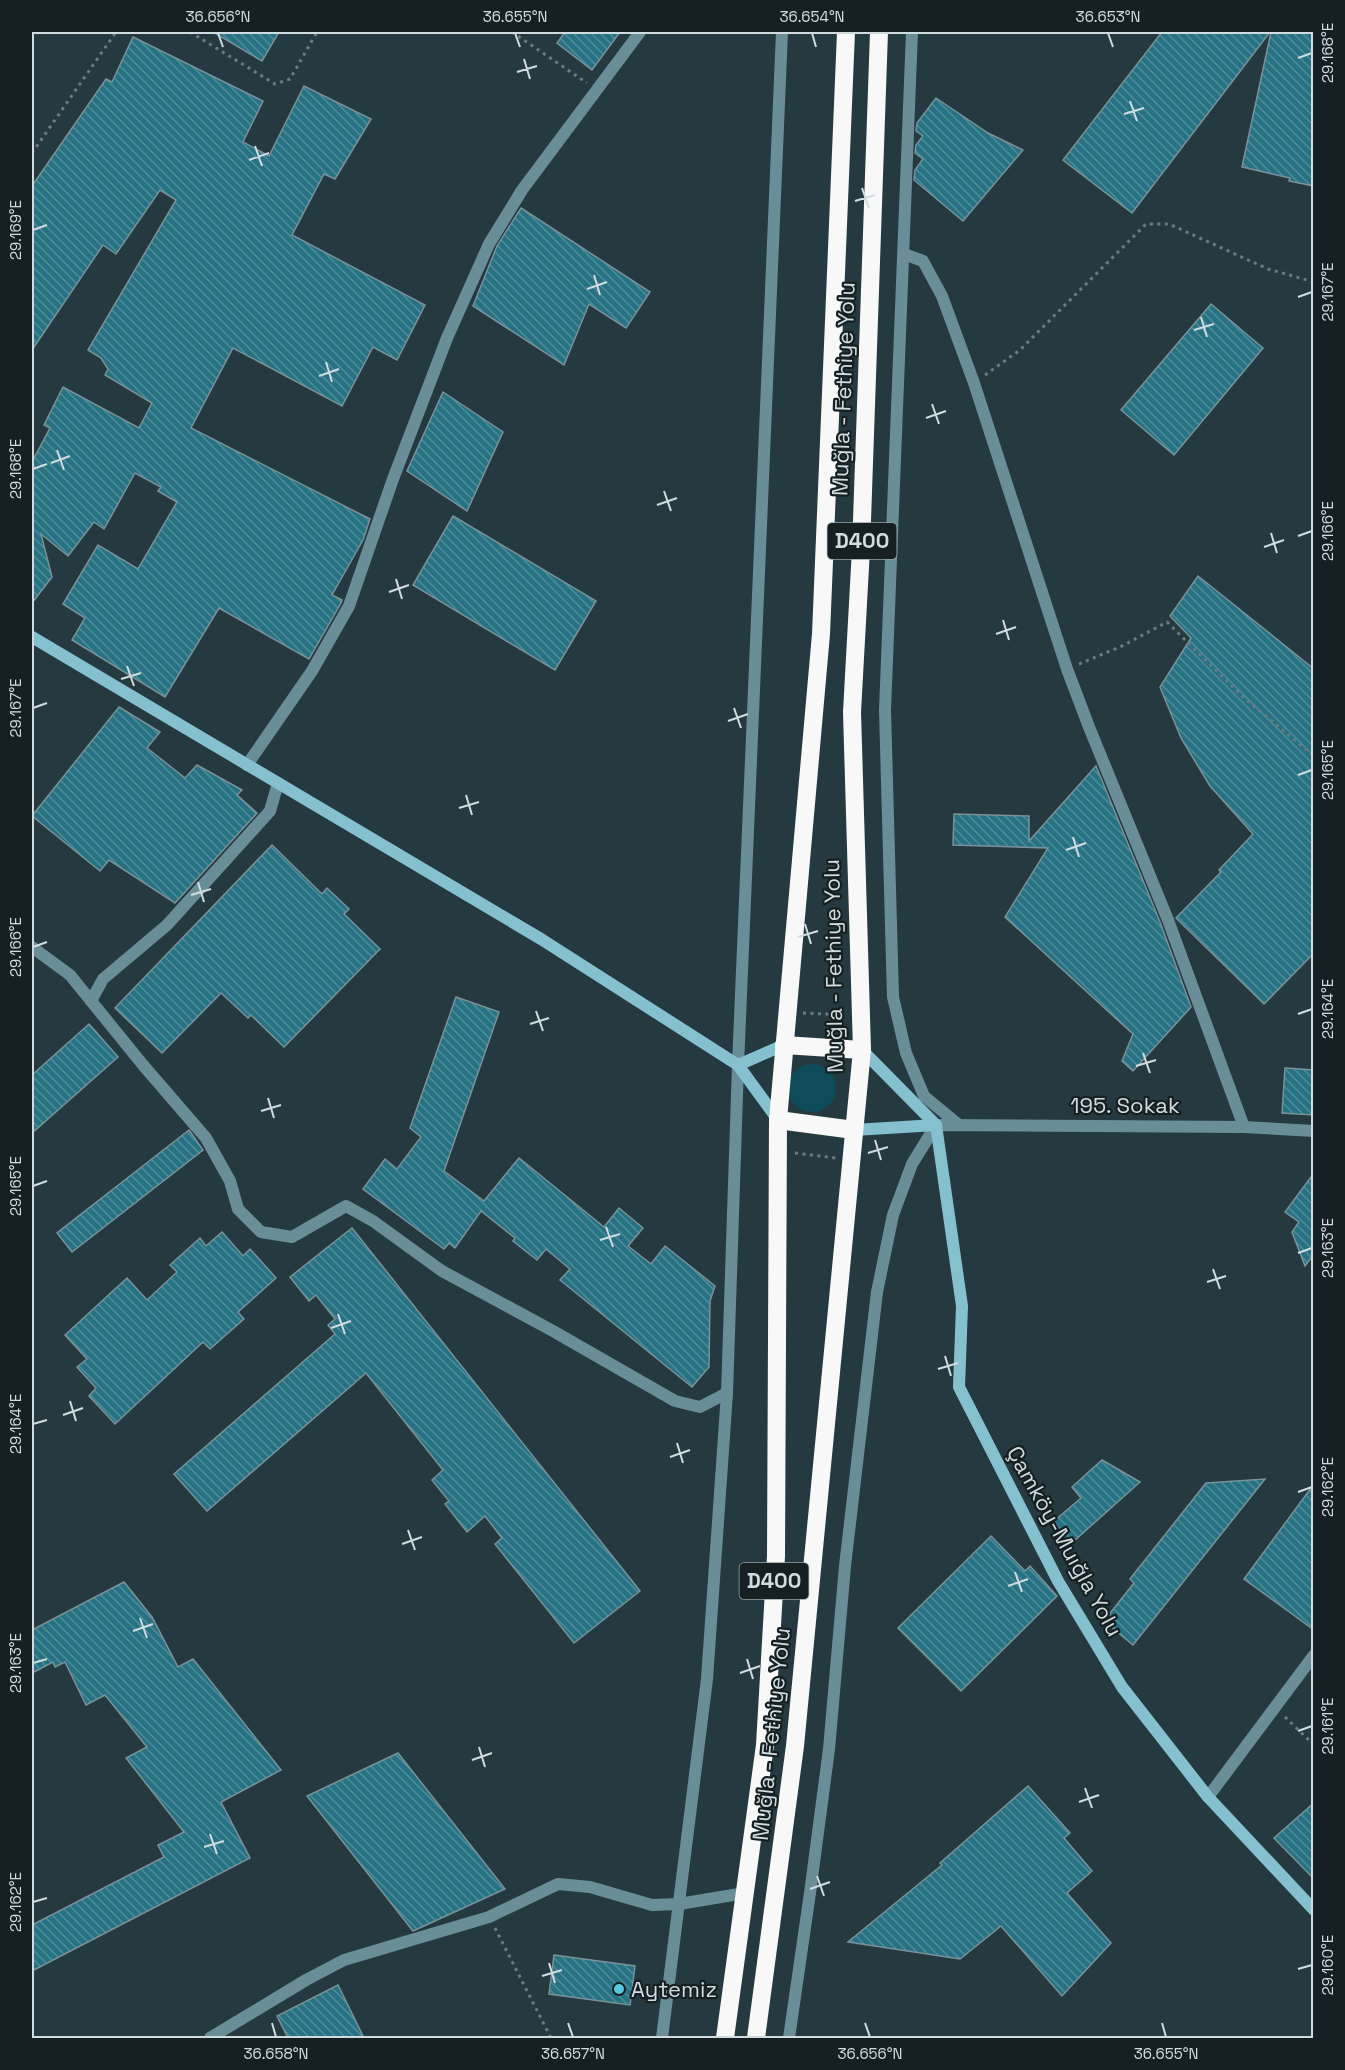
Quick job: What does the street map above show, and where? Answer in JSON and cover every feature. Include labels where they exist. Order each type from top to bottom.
[{"type":"highway","name":"Muğla - Fethiye Yolu","points":[[725,2038],[765,1744],[776,1556],[778,1120],[821,634],[846,32]]},
{"type":"highway","name":"Muğla - Fethiye Yolu","points":[[756,2038],[795,1746],[862,1050],[852,712],[861,549],[879,32]]},
{"type":"highway","points":[[784,1045],[862,1050]]},
{"type":"highway","points":[[778,1120],[855,1130]]},
{"type":"street","points":[[247,765],[312,671],[349,606],[393,479],[438,360],[489,244],[522,190],[640,32]]},
{"type":"street","points":[[662,2038],[707,1679],[727,1393],[738,1065],[782,32]]},
{"type":"street","points":[[912,32],[885,710],[893,997],[906,1053],[924,1096],[959,1125]]},
{"type":"street","points":[[904,254],[923,261],[942,296],[974,383],[1067,669],[1168,920],[1244,1127]]},
{"type":"street","points":[[32,637],[541,939],[738,1065],[778,1120]]},
{"type":"street","points":[[91,1001],[103,979],[167,925],[270,811],[278,783]]},
{"type":"street","points":[[32,947],[70,975],[206,1138],[230,1180],[238,1209],[261,1232],[292,1237],[346,1206],[373,1221],[442,1271],[675,1401],[700,1407],[727,1393]]},
{"type":"street","points":[[738,1065],[784,1045]]},
{"type":"street","points":[[862,1050],[936,1125]]},
{"type":"street","points":[[855,1130],[936,1125]]},
{"type":"street","points":[[789,2038],[829,1749],[847,1555],[877,1292],[893,1215],[912,1164],[936,1125]]},
{"type":"street","name":"195. Sokak","points":[[936,1125],[1244,1127],[1314,1131]]},
{"type":"street","name":"Çamköy-Muığla Yolu","points":[[936,1125],[962,1306],[959,1387],[1058,1581],[1122,1687],[1208,1797],[1314,1910]]},
{"type":"street","points":[[1208,1797],[1314,1655]]},
{"type":"street","points":[[210,2038],[306,1980],[344,1960],[489,1917],[558,1884],[590,1887],[652,1905],[679,1904],[745,1893]]},
{"type":"path","points":[[32,153],[116,32]]},
{"type":"path","points":[[190,32],[275,84],[290,79],[317,32]]},
{"type":"path","points":[[512,32],[596,89]]},
{"type":"path","points":[[974,383],[1020,350],[1146,224],[1169,224],[1268,269],[1314,282]]},
{"type":"path","points":[[1067,669],[1122,646],[1167,622],[1244,698],[1314,756]]},
{"type":"path","points":[[787,1012],[861,1016]]},
{"type":"path","points":[[778,1151],[852,1160]]},
{"type":"path","points":[[1275,1708],[1314,1745]]},
{"type":"path","points":[[489,1917],[551,2038]]},
{"type":"shaded area","points":[[812,1064],[829,1071],[836,1088],[829,1105],[812,1112],[795,1105],[788,1088],[795,1071]]},
{"type":"building","points":[[213,32],[279,32],[262,61]]},
{"type":"building","points":[[565,32],[620,32],[592,70],[557,43]]},
{"type":"building","points":[[1162,32],[1270,32],[1132,213],[1063,160]]},
{"type":"building","points":[[1271,32],[1314,32],[1314,186],[1242,167]]},
{"type":"building","points":[[133,37],[263,101],[243,142],[269,156],[304,86],[371,119],[335,179],[324,174],[292,235],[425,305],[397,360],[373,347],[342,406],[233,348],[191,428],[370,519],[363,540],[332,595],[342,600],[341,603],[309,659],[219,608],[165,697],[72,640],[85,618],[63,604],[98,545],[138,569],[177,502],[158,491],[161,487],[135,473],[104,529],[94,522],[68,556],[41,534],[52,577],[32,603],[32,462],[50,428],[44,425],[63,387],[139,428],[152,403],[105,375],[108,369],[101,358],[88,350],[176,200],[160,190],[116,254],[103,245],[32,350],[32,186],[106,79],[112,82]]},
{"type":"building","points":[[936,98],[988,133],[1023,150],[963,221],[914,180],[915,170],[923,159],[915,153],[916,145],[923,136],[916,131],[917,123]]},
{"type":"building","points":[[521,208],[650,292],[626,328],[589,304],[564,365],[473,306],[497,246]]},
{"type":"building","points":[[1211,304],[1263,348],[1174,455],[1121,410]]},
{"type":"building","points":[[443,392],[503,432],[467,511],[407,471]]},
{"type":"building","points":[[453,516],[596,601],[555,670],[413,585]]},
{"type":"building","points":[[1198,576],[1314,669],[1314,953],[1264,1004],[1176,918],[1221,872],[1219,870],[1253,834],[1210,786],[1181,738],[1160,687],[1191,638],[1170,616]]},
{"type":"building","points":[[119,707],[160,732],[147,748],[185,778],[197,765],[242,790],[237,795],[257,813],[175,903],[109,860],[100,871],[32,816]]},
{"type":"building","points":[[1096,766],[1160,922],[1191,1007],[1133,1071],[1122,1061],[1133,1034],[1005,917],[1048,848],[953,845],[954,814],[1029,816],[1029,841]]},
{"type":"building","points":[[272,845],[322,894],[327,888],[349,909],[344,914],[380,949],[284,1047],[251,1015],[248,1018],[221,993],[162,1053],[115,1008]]},
{"type":"building","points":[[456,997],[499,1012],[444,1171],[484,1201],[519,1158],[604,1227],[619,1208],[643,1228],[628,1246],[651,1264],[665,1246],[715,1286],[710,1301],[709,1367],[692,1387],[560,1280],[570,1269],[546,1249],[537,1260],[513,1241],[515,1238],[481,1211],[455,1248],[449,1243],[444,1249],[363,1189],[385,1159],[397,1169],[421,1137],[410,1128]]},
{"type":"building","points":[[89,1024],[118,1057],[32,1133],[32,1075]]},
{"type":"building","points":[[1285,1068],[1314,1070],[1314,1115],[1282,1113]]},
{"type":"building","points":[[189,1130],[203,1150],[72,1252],[57,1233]]},
{"type":"building","points":[[1314,1173],[1314,1254],[1305,1266],[1292,1232],[1299,1222],[1285,1212]]},
{"type":"building","points":[[352,1228],[640,1591],[574,1643],[495,1544],[502,1538],[485,1516],[467,1532],[445,1504],[449,1501],[432,1480],[443,1470],[366,1373],[207,1511],[174,1474],[335,1334],[328,1325],[335,1319],[316,1295],[309,1301],[290,1277]]},
{"type":"building","points":[[222,1232],[243,1256],[250,1249],[276,1278],[238,1312],[244,1319],[210,1349],[203,1342],[115,1424],[89,1396],[96,1388],[77,1367],[87,1359],[65,1335],[127,1278],[147,1300],[177,1272],[170,1265],[200,1238],[206,1246]]},
{"type":"building","points":[[1102,1460],[1140,1482],[1065,1549],[1053,1522],[1081,1498],[1072,1487]]},
{"type":"building","points":[[1265,1479],[1133,1645],[1104,1621],[1134,1583],[1130,1579],[1206,1483]]},
{"type":"building","points":[[1314,1484],[1314,1630],[1244,1579]]},
{"type":"building","points":[[991,1536],[1025,1571],[1030,1566],[1057,1596],[961,1691],[898,1628]]},
{"type":"building","points":[[124,1582],[152,1617],[178,1667],[193,1659],[281,1770],[221,1802],[250,1858],[32,1971],[32,1925],[164,1857],[158,1845],[184,1832],[126,1758],[147,1747],[105,1695],[86,1705],[65,1662],[55,1667],[53,1662],[32,1673],[32,1630]]},
{"type":"building","points":[[398,1753],[505,1889],[413,1931],[307,1796]]},
{"type":"building","points":[[1028,1786],[1070,1833],[1064,1838],[1092,1871],[1067,1893],[1111,1943],[1062,1996],[1001,1926],[960,1959],[848,1942],[942,1865],[940,1863]]},
{"type":"building","points":[[1314,1803],[1314,1879],[1274,1838]]},
{"type":"building","points":[[554,1955],[635,1966],[630,2005],[549,1994]]},
{"type":"building","points":[[338,1985],[364,2038],[288,2038],[277,2016]]},
{"type":"place","name":"Aytemiz","points":[[619,1989]]}]
